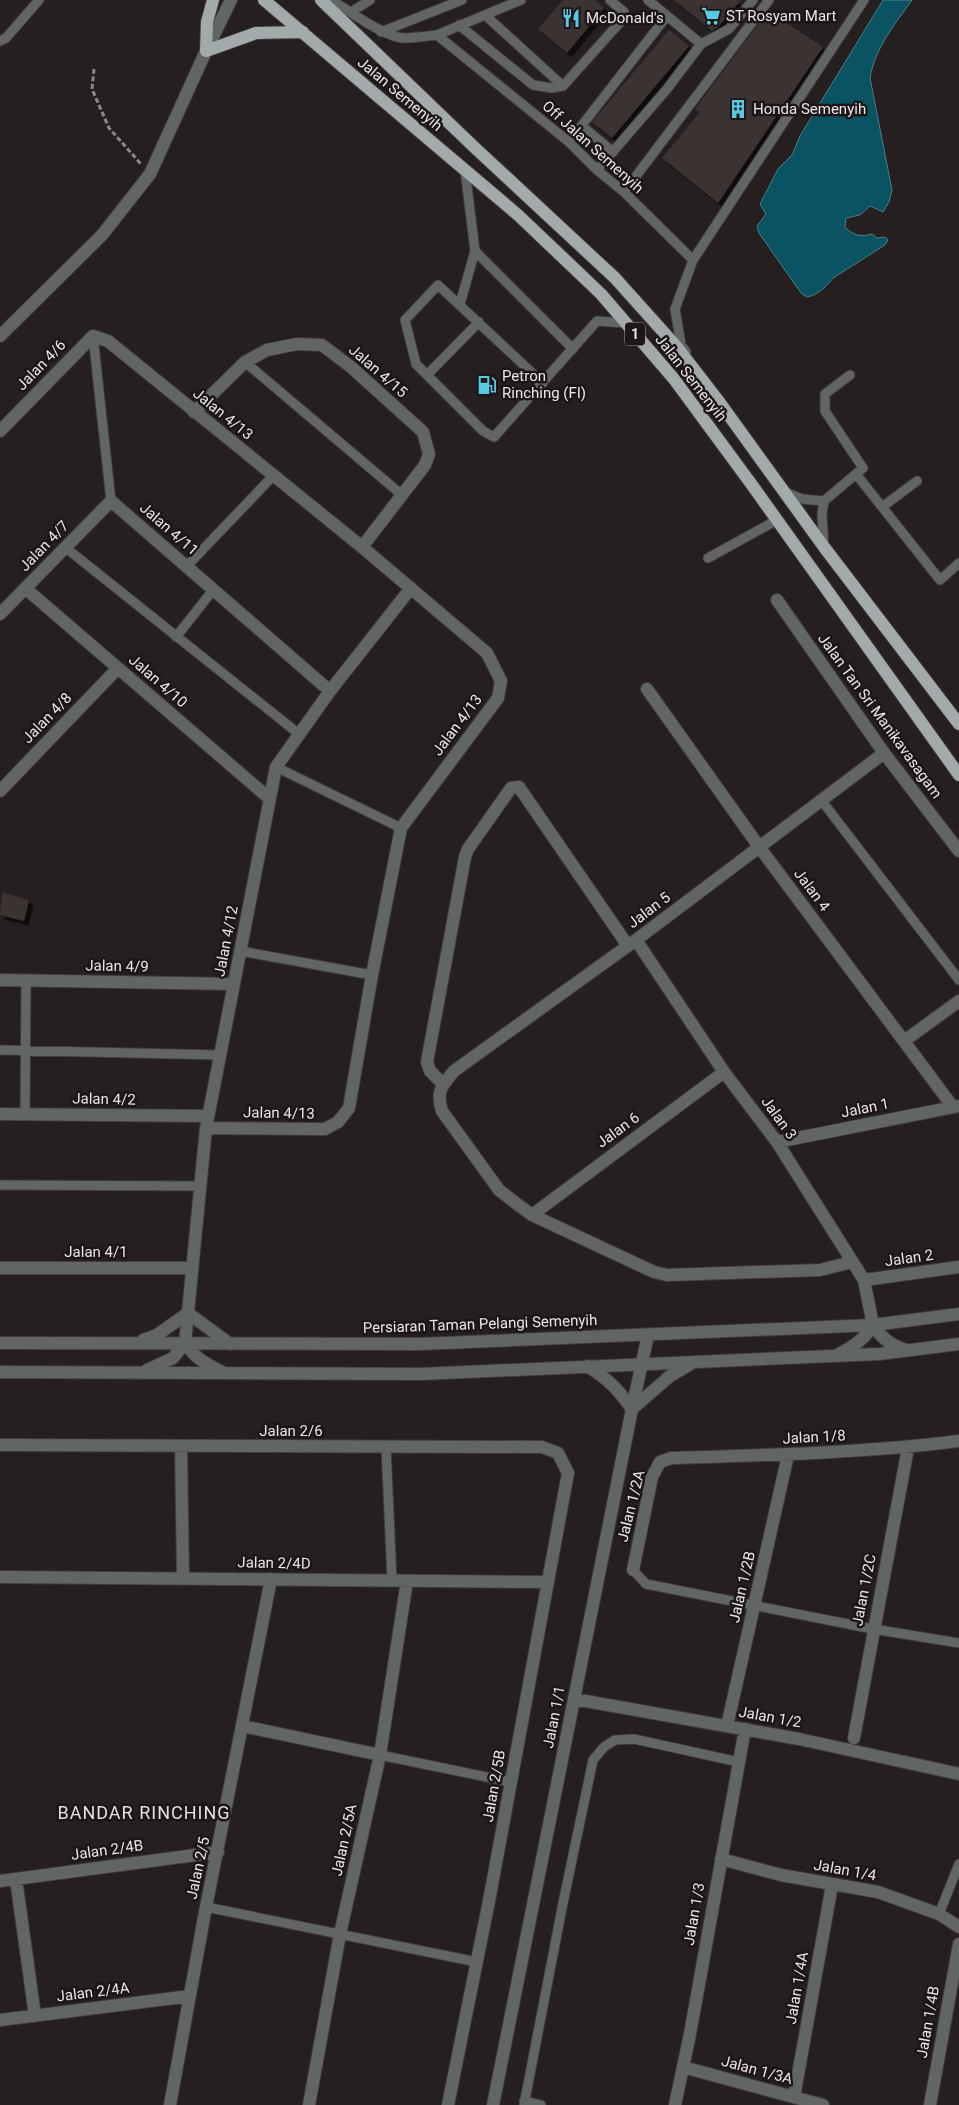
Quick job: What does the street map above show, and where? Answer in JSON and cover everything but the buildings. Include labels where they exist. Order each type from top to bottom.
[{"type":"main road","points":[[213,0],[207,22],[206,51],[256,33],[302,32]]},
{"type":"main road","name":"Jalan Semenyih","points":[[264,0],[518,215],[601,294],[674,379],[959,775]]},
{"type":"main road","name":"Jalan Semenyih","points":[[321,0],[487,160],[615,278],[676,346],[720,403],[731,421],[824,547],[959,724]]},
{"type":"street","points":[[0,336],[102,235],[150,174],[231,0]]},
{"type":"street","name":"Jalan 4/13","points":[[89,340],[108,341],[272,476],[362,547],[487,653],[501,681],[498,698],[400,828],[349,1108],[338,1122],[326,1130],[207,1122]]},
{"type":"street","name":"Jalan 4/6","points":[[0,431],[89,340]]},
{"type":"street","name":"Jalan 4/15","points":[[194,412],[245,362],[267,350],[297,344],[322,345],[351,367],[423,432],[430,454],[425,465],[362,547]]},
{"type":"street","name":"Jalan 4/7","points":[[0,613],[66,548],[111,500]]},
{"type":"street","name":"Jalan 4/11","points":[[111,500],[330,691]]},
{"type":"street","name":"Jalan 4/10","points":[[25,588],[270,799]]},
{"type":"street","name":"Jalan 4/12","points":[[185,1344],[207,1122],[276,767],[330,691],[411,588]]},
{"type":"street","name":"Jalan Tan Sri Manikavasagam","points":[[777,600],[884,753],[959,850]]},
{"type":"street","name":"Jalan 4/8","points":[[0,791],[118,668]]},
{"type":"street","name":"Jalan 4","points":[[647,689],[760,848],[904,1041],[956,1107]]},
{"type":"street","name":"Jalan 5","points":[[440,1090],[454,1071],[632,943],[884,753]]},
{"type":"street","name":"Jalan 3","points":[[440,1090],[427,1062],[465,857],[468,849],[506,794],[511,788],[519,787],[724,1072],[777,1142],[864,1280],[873,1326]]},
{"type":"street","name":"Jalan 4/9","points":[[0,980],[234,984]]},
{"type":"street","points":[[904,1041],[959,1001]]},
{"type":"street","name":"Jalan 6","points":[[532,1214],[724,1072]]},
{"type":"street","points":[[440,1090],[442,1111],[499,1190],[532,1214],[660,1274],[820,1270],[852,1262]]},
{"type":"street","name":"Jalan 1","points":[[777,1142],[956,1107]]},
{"type":"street","name":"Jalan 4/2","points":[[0,1114],[207,1122]]},
{"type":"street","name":"Jalan 2","points":[[864,1280],[959,1267]]},
{"type":"street","name":"Jalan 4/1","points":[[0,1268],[192,1268]]},
{"type":"street","points":[[134,1343],[157,1335],[188,1313],[230,1344]]},
{"type":"street","name":"Persiaran Taman Pelangi Semenyih","points":[[0,1343],[420,1344],[873,1326],[959,1314]]},
{"type":"street","points":[[835,1356],[853,1347],[868,1334],[873,1326],[879,1334],[896,1347],[909,1350]]},
{"type":"street","name":"Jalan 1/1","points":[[494,2105],[648,1336]]},
{"type":"street","points":[[140,1373],[173,1358],[185,1344],[190,1352],[202,1361],[224,1373]]},
{"type":"street","points":[[0,1372],[421,1374],[835,1356],[959,1344]]},
{"type":"street","points":[[587,1366],[605,1377],[621,1392],[632,1409],[670,1376],[694,1362]]},
{"type":"street","name":"Jalan 1/8","points":[[671,1458],[788,1455],[908,1448],[959,1441]]},
{"type":"street","name":"Jalan 2/6","points":[[0,1445],[542,1447],[558,1453],[568,1473]]},
{"type":"street","points":[[181,1446],[183,1578]]},
{"type":"street","name":"Jalan 1/2C","points":[[854,1738],[908,1448]]},
{"type":"street","name":"Jalan 1/2B","points":[[727,1726],[788,1455]]},
{"type":"street","name":"Jalan 1/2A","points":[[633,1570],[652,1477],[660,1462],[671,1458]]},
{"type":"street","name":"Jalan 2/5B","points":[[448,2105],[477,1962],[568,1473]]},
{"type":"street","name":"Jalan 2/4D","points":[[0,1577],[547,1582]]},
{"type":"street","name":"Jalan 2/5","points":[[170,2105],[206,1907],[272,1579]]},
{"type":"street","name":"Jalan 2/5A","points":[[309,2105],[340,1934],[380,1756],[407,1581]]},
{"type":"street","name":"Jalan 1/2","points":[[574,1699],[799,1739],[959,1774]]},
{"type":"street","points":[[243,1726],[380,1756]]},
{"type":"street","name":"Jalan 1/3","points":[[675,2105],[745,1729]]},
{"type":"street","name":"Jalan 2/4B","points":[[0,1881],[218,1852]]},
{"type":"street","name":"Jalan 1/4","points":[[721,1859],[781,1875],[878,1892],[939,1914],[959,1927]]},
{"type":"street","points":[[16,1879],[35,2016]]},
{"type":"street","name":"Jalan 1/4A","points":[[794,2097],[832,1885]]},
{"type":"street","name":"Jalan 1/4B","points":[[930,2105],[959,1944]]},
{"type":"street","name":"Jalan 2/4A","points":[[0,2020],[190,1996]]},
{"type":"street","name":"Jalan 1/3A","points":[[683,2067],[823,2105]]},
{"type":"lane","points":[[0,41],[6,38],[39,0]]},
{"type":"lane","points":[[332,0],[368,22],[380,32],[401,38],[438,34],[521,0]]},
{"type":"lane","points":[[351,12],[370,0]]},
{"type":"lane","points":[[380,32],[462,0]]},
{"type":"lane","points":[[459,25],[533,85],[552,88],[563,86],[622,20],[624,12],[610,0]]},
{"type":"lane","points":[[648,0],[701,44]]},
{"type":"lane","points":[[597,170],[667,89],[701,44],[729,29],[753,0]]},
{"type":"lane","points":[[624,192],[769,0]]},
{"type":"lane","points":[[720,403],[681,345],[674,309],[693,260],[864,0]]},
{"type":"lane","points":[[485,15],[563,86]]},
{"type":"lane","points":[[569,142],[666,16]]},
{"type":"lane","name":"Off Jalan Semenyih","points":[[438,34],[569,142],[597,170],[624,192],[693,260]]},
{"type":"lane","points":[[582,126],[613,152]]},
{"type":"lane","points":[[460,304],[476,252],[465,170]]},
{"type":"lane","points":[[476,252],[573,349]]},
{"type":"lane","points":[[543,383],[438,285],[405,320],[416,364],[483,431],[494,437],[543,383],[597,321],[626,323]]},
{"type":"lane","points":[[428,374],[479,322]]},
{"type":"lane","points":[[89,340],[111,500]]},
{"type":"lane","points":[[245,362],[402,495]]},
{"type":"lane","points":[[824,547],[822,514],[824,501],[863,468],[825,411],[825,394],[850,375]]},
{"type":"lane","points":[[856,474],[940,580],[959,563]]},
{"type":"lane","points":[[187,566],[272,476]]},
{"type":"lane","points":[[882,507],[917,481]]},
{"type":"lane","points":[[785,492],[802,499],[824,501]]},
{"type":"lane","points":[[708,558],[776,520]]},
{"type":"lane","points":[[66,548],[299,734]]},
{"type":"lane","points":[[176,637],[214,590]]},
{"type":"lane","points":[[276,767],[400,828]]},
{"type":"lane","points":[[822,801],[959,980]]},
{"type":"lane","points":[[240,951],[372,975]]},
{"type":"lane","points":[[25,1114],[26,980]]},
{"type":"lane","points":[[0,1050],[220,1055]]},
{"type":"lane","points":[[0,1185],[200,1186]]},
{"type":"lane","points":[[386,1447],[392,1580]]},
{"type":"lane","points":[[633,1570],[646,1584],[873,1629],[959,1643]]},
{"type":"lane","points":[[541,2105],[524,2103],[562,1903],[593,1760],[604,1747],[615,1740],[634,1739],[739,1762]]},
{"type":"lane","points":[[380,1756],[511,1782]]},
{"type":"lane","points":[[939,1914],[959,1864]]},
{"type":"lane","points":[[206,1907],[477,1962]]},
{"type":"path","points":[[94,68],[92,88],[109,128],[150,174]]},
{"type":"water","points":[[883,0],[912,0],[881,46],[870,78],[892,190],[889,202],[883,212],[870,206],[860,215],[846,218],[845,227],[858,235],[872,234],[877,238],[885,237],[888,240],[885,245],[833,278],[818,292],[807,297],[801,293],[759,233],[757,226],[766,214],[760,204],[778,169],[792,155],[800,136]]},
{"type":"place","name":"ST Rosyam Mart","points":[[711,16]]},
{"type":"place","name":"McDonald's","points":[[571,18]]},
{"type":"place","name":"Honda Semenyih","points":[[738,109]]},
{"type":"place","name":"Petron Rinching (FI)","points":[[487,385]]},
{"type":"district","name":"BANDAR RINCHING","points":[[144,1812]]}]
